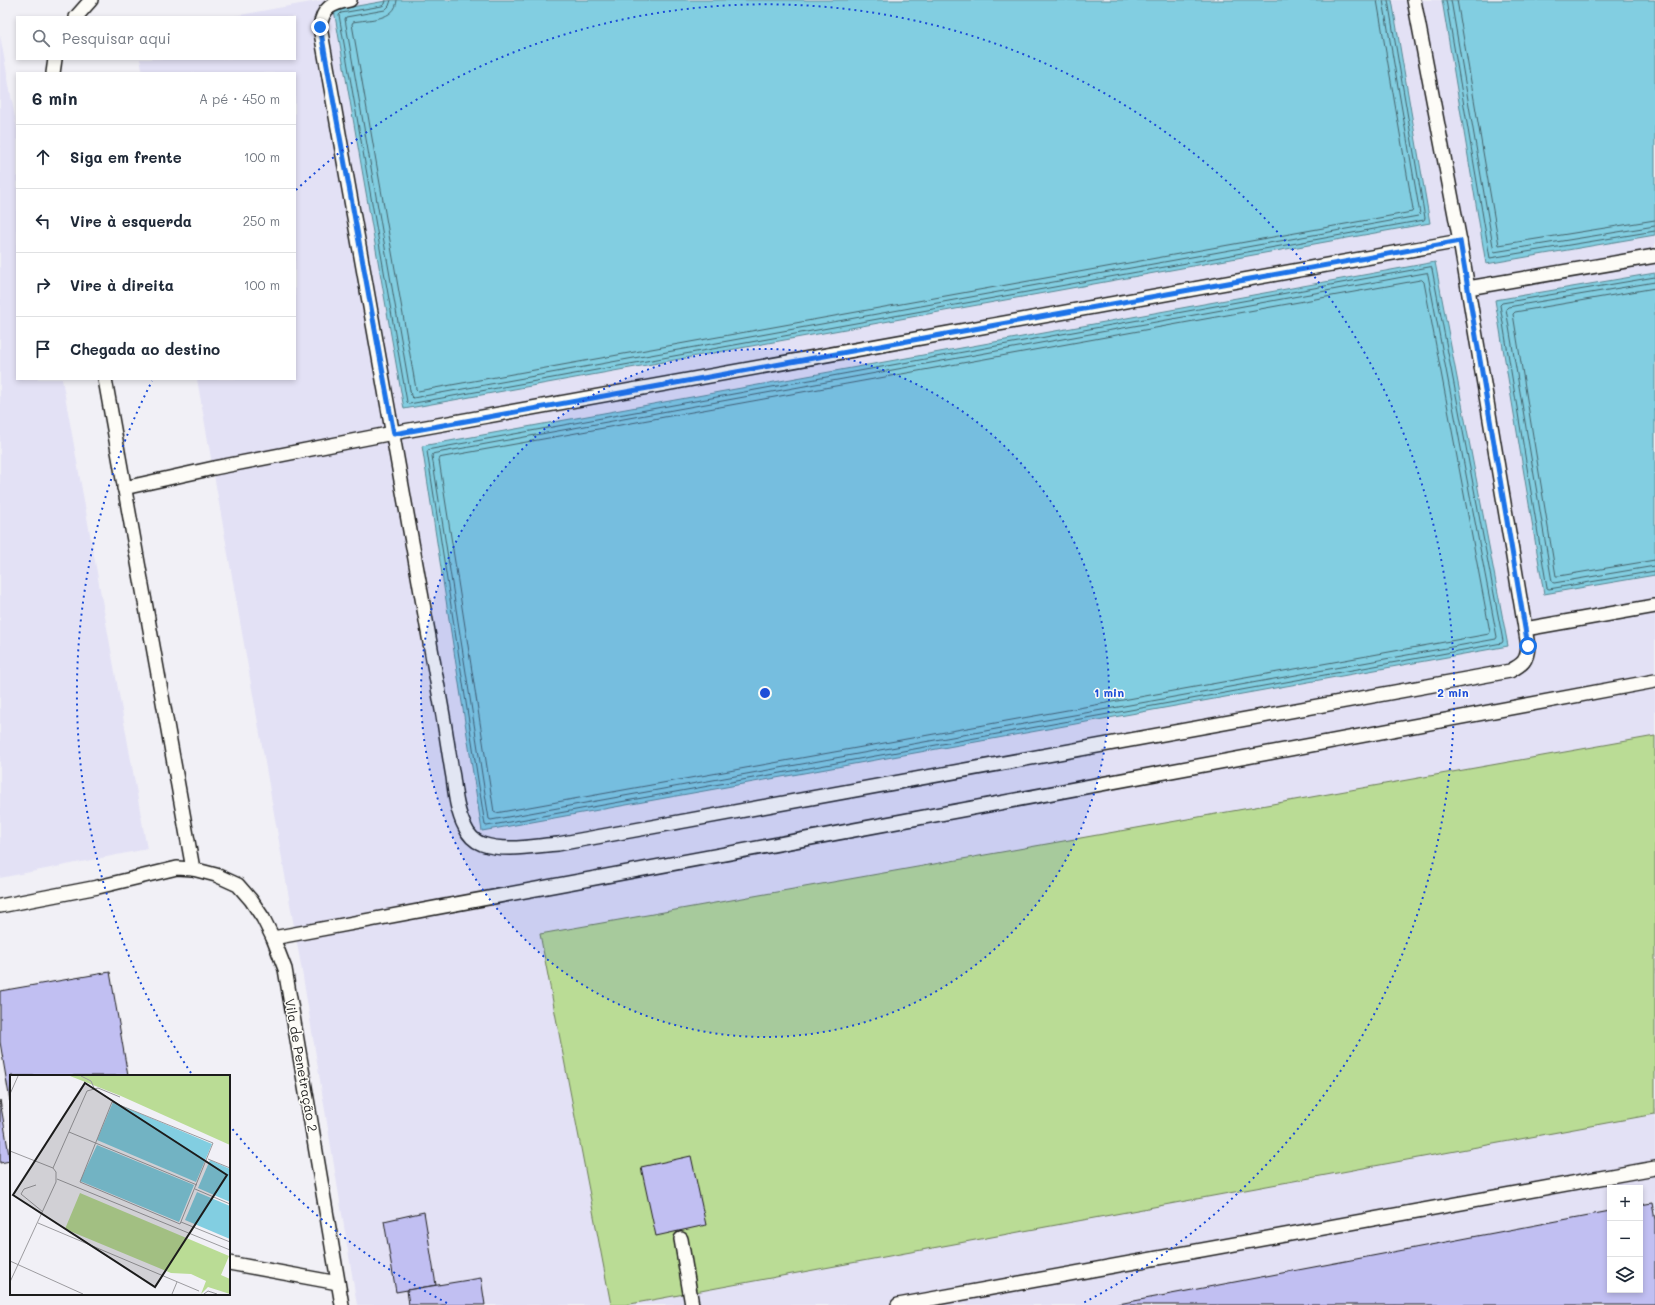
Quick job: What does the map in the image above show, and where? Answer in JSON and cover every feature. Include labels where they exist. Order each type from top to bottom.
[{"type":"lane","points":[[77,16],[92,0]]},
{"type":"lane","points":[[350,0],[338,2],[328,7],[322,16],[320,27],[394,434],[455,793],[461,817],[471,837],[481,844],[498,847],[558,844],[1510,671],[1520,666],[1527,657],[1528,646],[1460,241],[1414,0]]},
{"type":"lane","points":[[53,72],[55,60]]},
{"type":"lane","points":[[124,488],[214,468],[394,434],[1460,241]]},
{"type":"lane","points":[[1468,288],[1655,256]]},
{"type":"lane","points":[[105,380],[193,869]]},
{"type":"lane","points":[[1525,629],[1655,606]]},
{"type":"lane","points":[[273,938],[1655,681]]},
{"type":"lane","name":"Vila de Penetração 2","points":[[0,906],[98,887],[177,868],[193,869],[216,875],[238,885],[251,900],[273,938],[285,969],[342,1305]]},
{"type":"lane","points":[[898,1305],[1655,1168]]},
{"type":"lane","points":[[681,1239],[692,1305]]},
{"type":"lane","points":[[230,1263],[338,1283]]},
{"type":"shaded area","points":[[322,0],[1655,0],[1655,1305],[357,1305],[303,977],[197,380],[296,380],[296,72],[143,72],[140,60],[296,60],[296,16],[234,16]]},
{"type":"shaded area","points":[[0,35],[16,123],[16,380],[62,380],[147,849],[0,878]]},
{"type":"green space","points":[[1655,736],[1655,1114],[625,1305],[611,1305],[540,934]]},
{"type":"water","points":[[392,0],[1392,0],[1430,223],[404,409],[334,10]]},
{"type":"water","points":[[1442,0],[1655,0],[1655,235],[1486,264]]},
{"type":"water","points":[[1435,262],[1508,646],[482,831],[422,446]]},
{"type":"water","points":[[1655,273],[1655,575],[1544,594],[1495,300]]},
{"type":"building","points":[[110,972],[128,1075],[10,1075],[10,1101],[0,1042],[0,991]]},
{"type":"building","points":[[0,1100],[10,1161],[0,1163]]},
{"type":"building","points":[[691,1156],[706,1225],[656,1236],[641,1167]]},
{"type":"building","points":[[1652,1203],[1655,1220],[1655,1305],[1113,1305],[1607,1212],[1607,1293],[1643,1293],[1643,1204]]},
{"type":"building","points":[[424,1212],[436,1285],[396,1292],[384,1221]]},
{"type":"building","points":[[481,1278],[485,1305],[409,1305],[407,1290]]},
{"type":"route","points":[[320,27],[394,434],[1460,241],[1528,646]]}]
